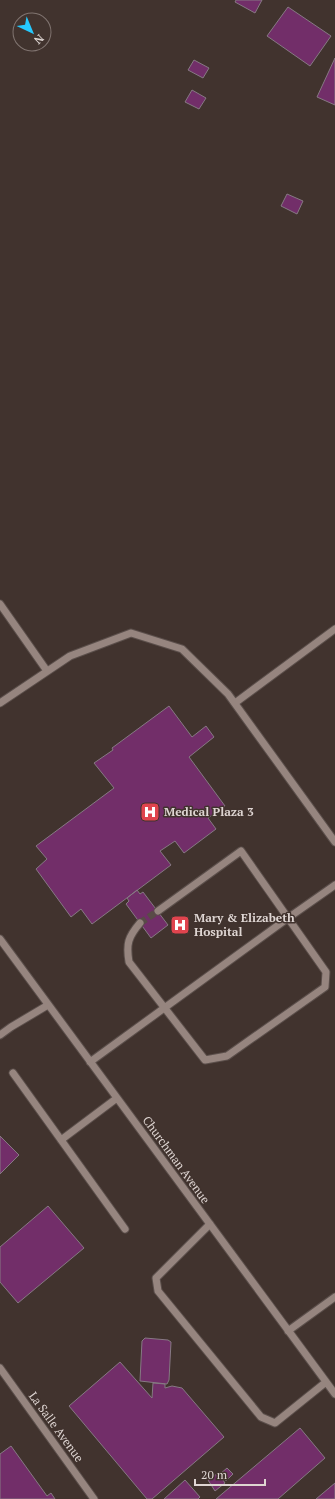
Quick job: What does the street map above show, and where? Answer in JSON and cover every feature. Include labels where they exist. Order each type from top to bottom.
[{"type":"street","points":[[0,604],[47,671]]},
{"type":"street","points":[[235,703],[335,629]]},
{"type":"street","points":[[0,703],[70,656],[131,633],[182,649],[228,694],[335,842]]},
{"type":"street","points":[[140,923],[130,934],[127,948],[129,962],[206,1060],[228,1056],[325,987],[326,972],[241,851],[158,911]]},
{"type":"street","points":[[90,1062],[335,884]]},
{"type":"street","name":"Churchman Avenue","points":[[0,939],[335,1394]]},
{"type":"street","points":[[0,1035],[48,1005]]},
{"type":"street","points":[[13,1073],[125,1229]]},
{"type":"street","points":[[61,1140],[117,1098]]},
{"type":"street","points":[[210,1224],[156,1278],[158,1291],[261,1417],[275,1423],[326,1382]]},
{"type":"street","points":[[288,1331],[335,1297]]},
{"type":"street","name":"La Salle Avenue","points":[[0,1368],[94,1499]]},
{"type":"building","points":[[236,0],[262,0],[255,13],[235,2]]},
{"type":"building","points":[[288,7],[331,36],[310,66],[267,36]]},
{"type":"building","points":[[335,58],[335,105],[317,97]]},
{"type":"building","points":[[194,60],[209,68],[203,78],[188,70]]},
{"type":"building","points":[[192,90],[206,98],[199,109],[185,102]]},
{"type":"building","points":[[287,194],[303,201],[297,214],[281,206]]},
{"type":"building","name":"Medical Plaza 3","points":[[169,706],[192,737],[206,726],[214,737],[189,757],[225,806],[208,818],[216,829],[184,853],[175,841],[160,851],[171,865],[92,924],[81,909],[71,917],[36,869],[47,859],[36,846],[114,788],[94,763]]},
{"type":"building","points":[[137,890],[140,894],[143,892],[168,925],[151,938],[126,904],[129,901],[127,898]]},
{"type":"building","points":[[0,1136],[19,1155],[0,1174]]},
{"type":"building","points":[[48,1206],[84,1248],[18,1303],[0,1282],[0,1247]]},
{"type":"building","points":[[145,1338],[168,1340],[171,1342],[169,1380],[167,1384],[140,1381],[142,1341]]},
{"type":"building","points":[[120,1362],[152,1398],[153,1383],[165,1384],[165,1388],[172,1386],[182,1388],[224,1437],[152,1499],[147,1499],[69,1406]]},
{"type":"building","points":[[300,1428],[325,1458],[278,1499],[216,1499]]},
{"type":"building","points":[[11,1446],[47,1496],[51,1493],[55,1499],[0,1499],[0,1454]]},
{"type":"building","points":[[227,1468],[233,1474],[226,1481],[220,1474]]},
{"type":"building","points":[[218,1473],[225,1483],[215,1491],[208,1480]]},
{"type":"building","points":[[185,1480],[200,1497],[198,1499],[164,1499]]},
{"type":"building","points":[[335,1483],[335,1499],[316,1499]]},
{"type":"tunnel","points":[[140,923],[158,911]]},
{"type":"place","name":"Medical Plaza 3","points":[[150,812]]},
{"type":"place","name":"Mary & Elizabeth Hospital","points":[[180,925]]}]
